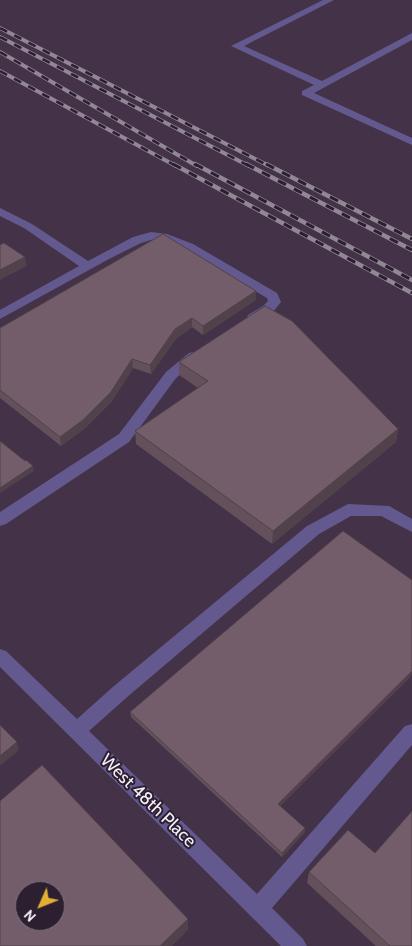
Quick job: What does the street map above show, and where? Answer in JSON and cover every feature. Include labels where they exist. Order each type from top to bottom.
[{"type":"street","points":[[322,84],[236,46],[330,0]]},
{"type":"street","points":[[412,36],[306,93],[412,142]]},
{"type":"street","points":[[0,211],[28,226],[88,266]]},
{"type":"street","points":[[0,315],[105,256],[137,240],[151,236],[177,241],[273,296],[275,302],[268,309],[243,324]]},
{"type":"street","points":[[0,520],[124,438],[171,375],[201,350]]},
{"type":"street","points":[[77,731],[120,692],[313,530],[348,510],[384,510],[412,526]]},
{"type":"street","name":"West 48th Place","points":[[0,656],[296,946]]},
{"type":"street","points":[[258,909],[412,732]]},
{"type":"shaded area","points":[[0,0],[412,0],[412,946],[0,946]]},
{"type":"building","points":[[163,234],[256,291],[203,326],[192,318],[175,329],[150,365],[132,359],[111,392],[83,420],[60,437],[0,390],[0,328]]},
{"type":"building","points":[[4,243],[25,257],[0,270],[0,245]]},
{"type":"building","points":[[265,306],[292,321],[398,429],[273,531],[135,431],[208,381],[179,362]]},
{"type":"building","points":[[0,441],[33,466],[0,488]]},
{"type":"building","points":[[343,531],[412,580],[412,671],[278,804],[305,828],[282,853],[130,712]]},
{"type":"building","points":[[0,725],[17,742],[0,756]]},
{"type":"building","points":[[42,765],[188,919],[160,946],[0,946],[0,801]]},
{"type":"building","points":[[412,811],[412,946],[390,946],[309,872],[348,830],[375,853]]},
{"type":"railway","points":[[0,28],[269,166]]},
{"type":"railway","points":[[0,37],[249,166]]},
{"type":"railway","points":[[0,52],[197,166]]},
{"type":"railway","points":[[0,71],[176,166]]},
{"type":"railway","points":[[173,164],[412,293]]},
{"type":"railway","points":[[195,164],[412,280]]},
{"type":"railway","points":[[246,164],[412,250]]},
{"type":"railway","points":[[266,164],[412,239]]}]
